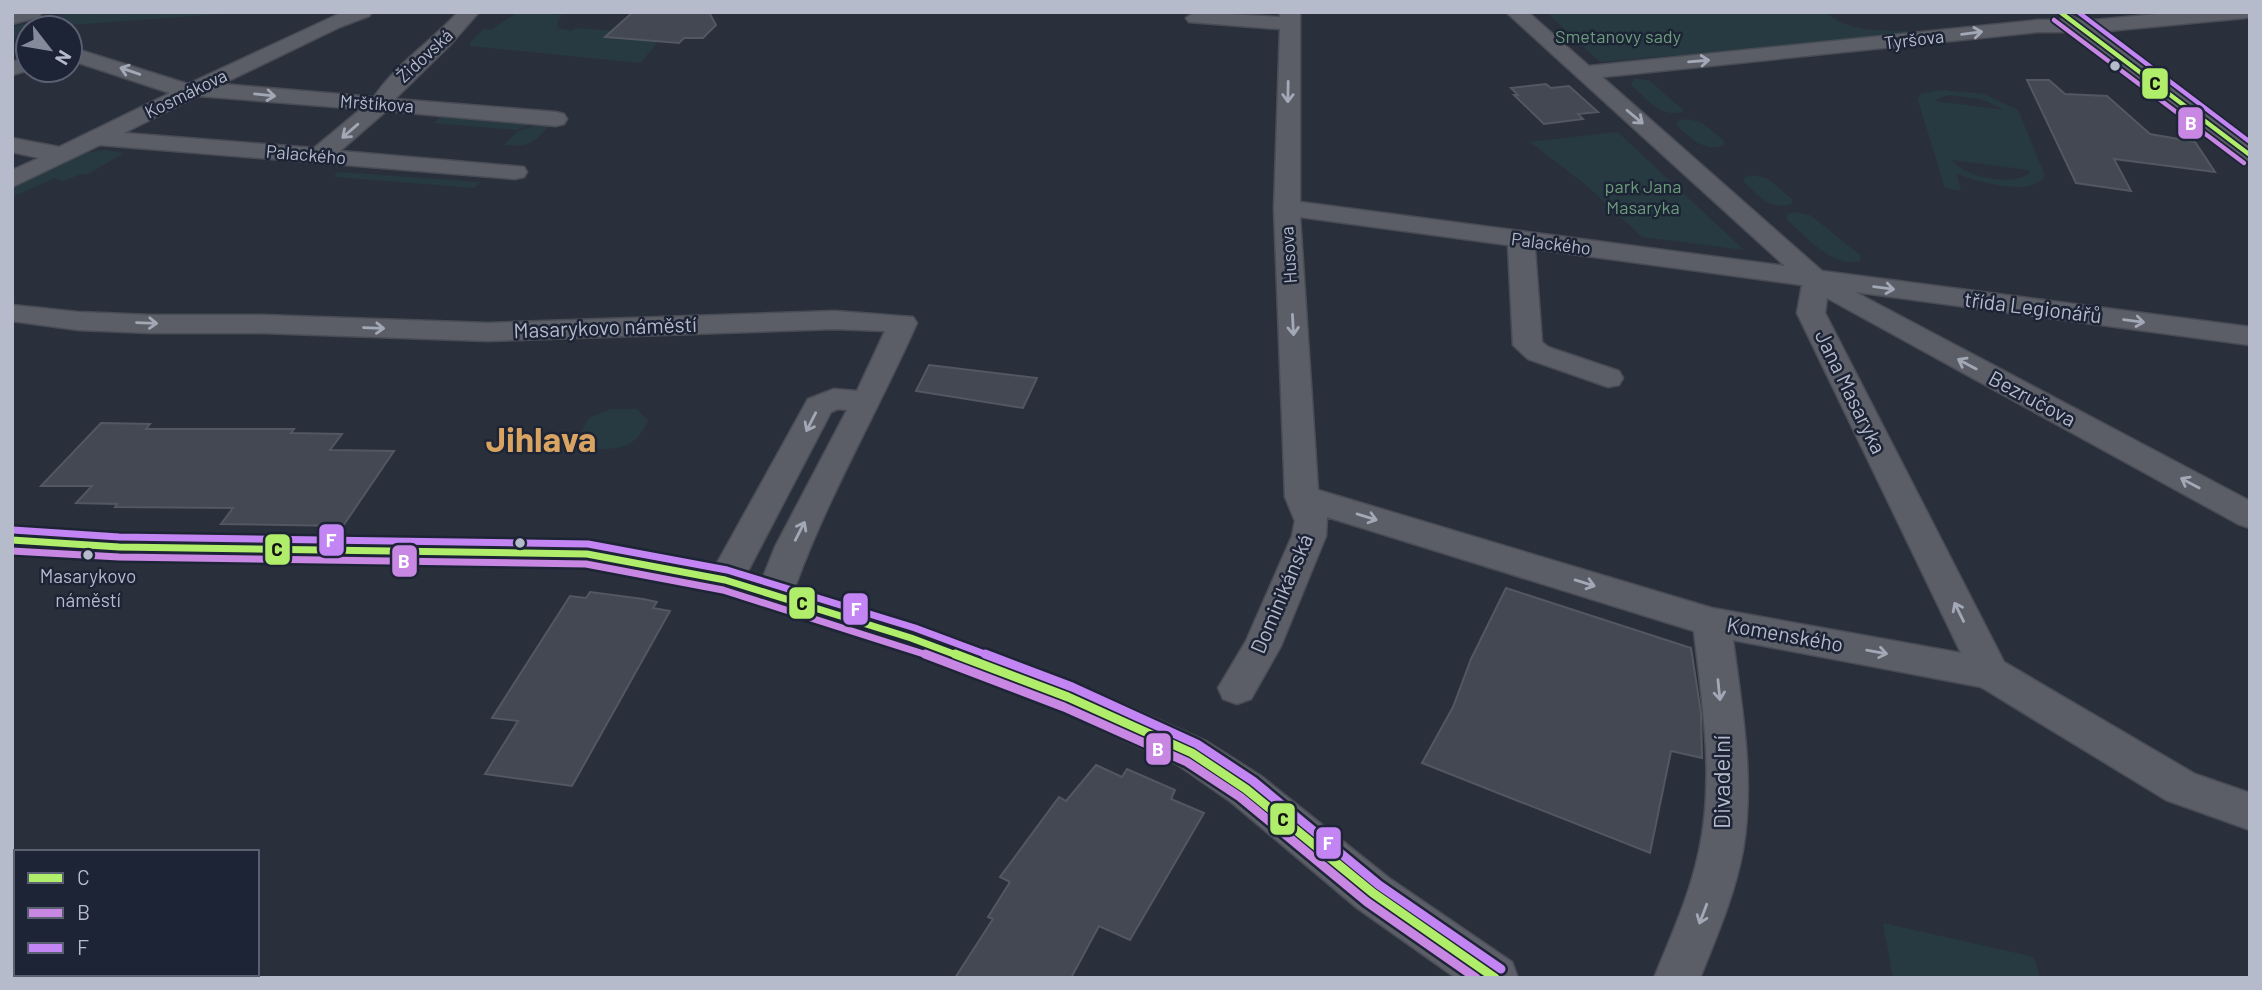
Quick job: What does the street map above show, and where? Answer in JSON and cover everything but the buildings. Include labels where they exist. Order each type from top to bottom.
[{"type":"main road","points":[[12,17],[30,12]]},
{"type":"street","name":"Kosmákova","points":[[12,180],[332,23],[362,12]]},
{"type":"street","name":"Židovská","points":[[319,156],[380,105],[391,88],[443,41],[469,12]]},
{"type":"street","points":[[1516,12],[1816,280]]},
{"type":"street","name":"Tyršova","points":[[1583,73],[2005,29],[2067,19],[2245,12]]},
{"type":"street","points":[[1196,18],[1290,17]]},
{"type":"street","name":"Husova","points":[[1290,17],[1287,208],[1301,497]]},
{"type":"street","points":[[2067,19],[2250,155]]},
{"type":"street","name":"Mrštíkova","points":[[84,57],[193,90],[556,119]]},
{"type":"street","name":"Palackého","points":[[97,138],[515,172]]},
{"type":"street","points":[[12,145],[61,155]]},
{"type":"street","name":"Palackého","points":[[1287,208],[1764,270],[1816,280]]},
{"type":"street","points":[[1521,240],[1528,345],[1538,353],[1608,378]]},
{"type":"street","name":"třída Legionářů","points":[[1816,280],[2250,335]]},
{"type":"street","name":"Bezručova","points":[[1816,280],[1888,322],[2250,516]]},
{"type":"street","name":"Jana Masaryka","points":[[1816,280],[1811,313],[1990,673]]},
{"type":"street","name":"Masarykovo náměstí","points":[[12,313],[78,321],[488,332],[835,320],[903,323],[867,401],[792,547],[774,594]]},
{"type":"street","points":[[725,580],[819,406],[834,399],[867,401]]},
{"type":"street","name":"Komenského","points":[[1301,497],[1712,622],[1990,673],[2182,788],[2250,812]]},
{"type":"street","name":"Dominikánská","points":[[1237,688],[1262,646],[1309,536],[1312,521],[1301,497]]},
{"type":"street","points":[[12,540],[119,547],[401,549],[587,554],[725,580],[774,594],[911,638],[1055,692],[1192,753],[1246,789],[1373,893],[1495,978]]},
{"type":"street","name":"Divadelní","points":[[1677,978],[1706,908],[1724,830],[1726,755],[1712,622]]},
{"type":"green space","points":[[250,12],[84,24],[84,14],[65,14]]},
{"type":"green space","points":[[518,12],[562,15],[557,22],[557,28],[572,31],[576,28],[616,31],[608,37],[659,41],[640,63],[470,46],[470,42],[484,29],[491,30]]},
{"type":"green space","name":"Smetanovy sady","points":[[1546,12],[1825,12],[1844,24],[1855,27],[1910,31],[1915,34],[1600,62]]},
{"type":"green space","points":[[1635,78],[1650,81],[1684,111],[1669,113],[1655,106],[1631,85]]},
{"type":"green space","points":[[1942,90],[1984,94],[2018,110],[2045,176],[2038,183],[2016,187],[1990,184],[1957,174],[1961,191],[1945,188],[1918,100],[1920,94]],"holes":[[[1948,95],[1981,99],[2005,110],[1934,101]],[[1952,160],[2029,170],[2030,174],[2022,178],[2000,180],[1977,176]]]},
{"type":"green space","points":[[440,117],[529,125],[517,130],[434,123]]},
{"type":"green space","points":[[1686,119],[1701,122],[1724,141],[1723,145],[1710,147],[1693,139],[1677,126],[1677,121]]},
{"type":"green space","points":[[534,126],[549,126],[530,143],[504,145],[518,131]]},
{"type":"green space","name":"park Jana Masaryka","points":[[1617,132],[1744,250],[1642,237],[1586,185],[1530,142]]},
{"type":"green space","points":[[104,150],[124,153],[86,175],[81,174],[64,181],[55,178],[12,197],[12,187],[81,154]]},
{"type":"green space","points":[[338,172],[480,182],[475,188],[334,176]]},
{"type":"green space","points":[[1752,175],[1768,179],[1792,199],[1792,204],[1771,204],[1760,197],[1744,182],[1744,178]]},
{"type":"green space","points":[[1794,212],[1810,215],[1860,255],[1860,261],[1850,262],[1830,256],[1787,220],[1787,214]]},
{"type":"green space","points":[[611,409],[637,409],[648,421],[643,431],[631,443],[617,448],[589,449],[578,437],[589,418]]},
{"type":"green space","points":[[1883,923],[2034,957],[2040,978],[1893,978]]},
{"type":"transit line","name":"C","points":[[2060,12],[2250,155]]},
{"type":"transit line","name":"F","points":[[2078,12],[2250,142]]},
{"type":"transit line","name":"B","points":[[2054,20],[2244,163]]},
{"type":"transit line","name":"F","points":[[13,530],[119,537],[588,544],[727,570],[777,584],[915,628],[1072,687],[1197,744],[1253,781],[1379,885],[1501,969]]},
{"type":"transit line","name":"C","points":[[12,540],[119,547],[587,554],[725,580],[774,594],[911,638],[1068,697],[1192,753],[1246,789],[1373,893],[1495,978]]},
{"type":"transit line","name":"B","points":[[12,551],[119,557],[586,564],[723,590],[908,648],[1064,707],[1187,762],[1240,797],[1367,902],[1476,978]]},
{"type":"place","name":"Masarykovo náměstí","points":[[88,555]]},
{"type":"district","name":"Jihlava","points":[[541,440]]}]
